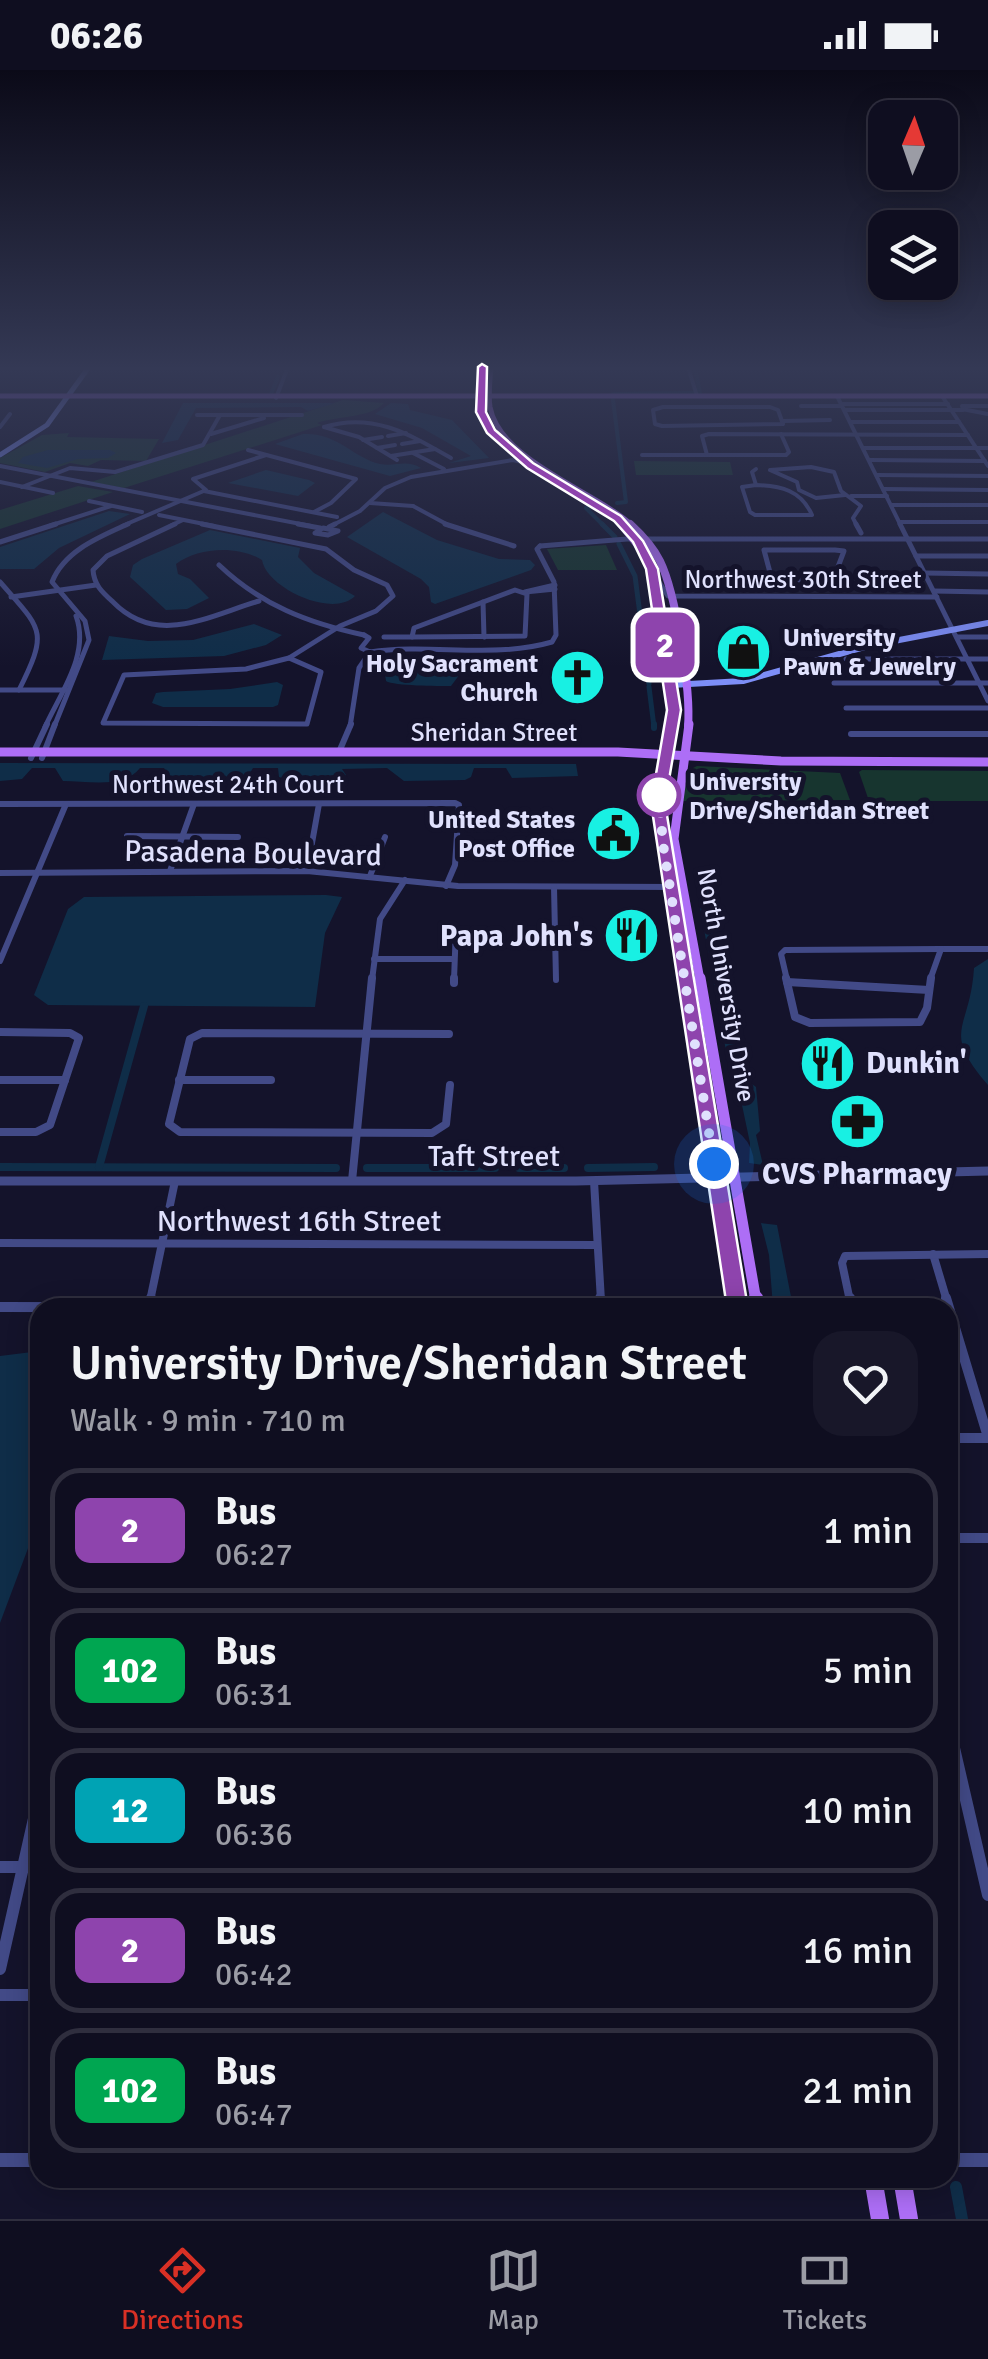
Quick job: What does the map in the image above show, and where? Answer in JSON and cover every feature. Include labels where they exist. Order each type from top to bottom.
[{"type":"main road","name":"North University Drive","points":[[539,467],[600,505],[637,540],[652,571],[674,720],[658,803],[736,1298]]},
{"type":"main road","name":"North University Drive","points":[[542,467],[616,508],[647,539],[663,568],[689,715],[674,821],[755,1298]]},
{"type":"main road","points":[[657,598],[664,602],[674,627]]},
{"type":"main road","points":[[671,685],[769,678],[855,648],[955,633],[988,623]]},
{"type":"main road","name":"Sheridan Street","points":[[38,755],[339,752],[665,758],[763,767],[988,765]]},
{"type":"main road","name":"Sheridan Street","points":[[0,755],[665,758]]},
{"type":"main road","points":[[875,2188],[880,2219]]},
{"type":"main road","points":[[903,2188],[908,2219]]},
{"type":"street","points":[[24,487],[85,468],[111,473],[130,467]]},
{"type":"street","points":[[232,467],[191,482],[200,488],[338,516]]},
{"type":"street","points":[[312,467],[356,479],[314,512]]},
{"type":"street","points":[[0,468],[328,535],[337,532],[388,488],[446,467]]},
{"type":"street","points":[[846,708],[988,704],[873,467]]},
{"type":"street","points":[[0,468],[49,477]]},
{"type":"street","points":[[756,469],[752,472],[756,485]]},
{"type":"street","points":[[861,533],[852,518],[861,506],[847,496],[836,474],[829,470],[770,470],[797,482],[809,497],[847,496],[886,496]]},
{"type":"street","points":[[877,475],[988,476]]},
{"type":"street","points":[[0,482],[53,493]]},
{"type":"street","points":[[756,485],[784,487],[807,501],[810,516],[755,516],[742,487],[756,485]]},
{"type":"street","points":[[38,755],[82,649],[82,632],[74,614],[46,573],[60,557],[200,488]]},
{"type":"street","points":[[883,489],[988,490]]},
{"type":"street","points":[[89,501],[142,512]]},
{"type":"street","points":[[318,530],[373,503],[415,503],[455,529],[514,546]]},
{"type":"street","points":[[891,505],[988,506]]},
{"type":"street","points":[[0,542],[111,506]]},
{"type":"street","points":[[158,515],[323,548],[354,570],[387,585],[393,596],[384,608],[336,628],[288,658],[220,673],[124,675],[102,722],[307,724],[312,720],[320,672],[288,658]]},
{"type":"street","points":[[766,517],[776,539]]},
{"type":"street","points":[[183,520],[107,556],[94,570],[95,584],[128,616],[144,622],[201,622],[259,600]]},
{"type":"street","points":[[900,522],[988,522]]},
{"type":"street","points":[[329,527],[336,529]]},
{"type":"street","points":[[218,565],[259,600],[364,635],[368,639],[362,648],[370,652],[546,645],[556,638],[555,587],[537,550],[540,546],[647,539],[988,539]]},
{"type":"street","points":[[806,539],[810,550]]},
{"type":"street","points":[[764,550],[810,550],[844,551],[833,580],[772,580],[764,550]]},
{"type":"street","points":[[916,556],[988,556]]},
{"type":"street","points":[[652,571],[668,596]]},
{"type":"street","points":[[925,573],[988,574]]},
{"type":"street","points":[[2,582],[40,634],[36,656],[19,690]]},
{"type":"street","points":[[10,596],[95,584]]},
{"type":"street","points":[[876,586],[881,596]]},
{"type":"street","points":[[412,637],[413,628],[515,590],[555,587]]},
{"type":"street","points":[[384,637],[526,635],[525,592]]},
{"type":"street","name":"Northwest 30th Street","points":[[668,596],[988,592]]},
{"type":"street","points":[[482,602],[484,636]]},
{"type":"street","points":[[441,618],[442,637]]},
{"type":"street","points":[[955,633],[988,636]]},
{"type":"street","points":[[339,752],[340,740],[349,730],[362,658],[370,652]]},
{"type":"street","points":[[846,659],[988,660]]},
{"type":"street","points":[[834,683],[988,683]]},
{"type":"street","points":[[0,690],[66,690]]},
{"type":"street","points":[[38,755],[60,712],[66,690]]},
{"type":"street","points":[[851,734],[988,734]]},
{"type":"street","name":"Northwest 24th Court","points":[[0,804],[455,803],[459,805],[457,853],[446,886]]},
{"type":"street","points":[[1,956],[66,804]]},
{"type":"street","points":[[170,872],[194,804]]},
{"type":"street","points":[[307,871],[319,804]]},
{"type":"street","points":[[127,836],[238,836]]},
{"type":"street","points":[[370,876],[385,837]]},
{"type":"street","name":"Pasadena Boulevard","points":[[0,873],[307,871],[446,886],[684,886]]},
{"type":"street","points":[[352,1181],[380,919],[404,880]]},
{"type":"street","points":[[554,888],[556,981]]},
{"type":"street","points":[[454,983],[456,927]]},
{"type":"street","points":[[941,949],[928,1008],[916,1023],[800,1021],[795,1016],[782,952],[988,948]]},
{"type":"street","points":[[374,958],[454,959]]},
{"type":"street","points":[[787,982],[929,990]]},
{"type":"street","points":[[0,1032],[76,1034],[78,1038],[45,1129],[0,1132]]},
{"type":"street","points":[[448,1034],[194,1035],[169,1124],[173,1130],[442,1130],[450,1086]]},
{"type":"street","points":[[0,1080],[65,1080]]},
{"type":"street","points":[[179,1080],[271,1080]]},
{"type":"street","name":"Taft Street","points":[[0,1181],[594,1181],[988,1172]]},
{"type":"street","points":[[151,1298],[176,1181]]},
{"type":"street","points":[[594,1181],[601,1298]]},
{"type":"street","name":"Northwest 16th Street","points":[[0,1243],[597,1245]]},
{"type":"street","points":[[933,1254],[946,1298]]},
{"type":"street","points":[[850,1298],[844,1256],[988,1254]]},
{"type":"street","points":[[0,1307],[30,1307]]},
{"type":"street","points":[[958,1338],[988,1438],[958,1438]]},
{"type":"street","points":[[958,1538],[988,1538]]},
{"type":"street","points":[[958,1758],[982,1845],[988,1895]]},
{"type":"street","points":[[0,1969],[30,1834]]},
{"type":"street","points":[[0,1867],[30,1867]]},
{"type":"street","points":[[0,1995],[30,1996]]},
{"type":"street","points":[[0,2160],[30,2160]]},
{"type":"street","points":[[958,2160],[988,2160]]},
{"type":"green space","points":[[21,467],[58,467],[45,472]]},
{"type":"green space","points":[[136,467],[189,467],[124,488],[91,482]]},
{"type":"green space","points":[[635,467],[731,467],[733,475],[636,475]]},
{"type":"green space","points":[[78,486],[113,492],[0,529],[0,510]]},
{"type":"green space","points":[[606,545],[617,570],[558,570],[547,549]]},
{"type":"green space","points":[[697,766],[840,773],[850,800],[682,801],[689,770]]},
{"type":"green space","points":[[988,771],[988,801],[869,801],[859,772]]},
{"type":"water","points":[[359,467],[421,468],[390,476]]},
{"type":"water","points":[[266,470],[315,483],[298,496],[228,483]]},
{"type":"water","points":[[109,511],[130,514],[59,548],[34,569],[0,569],[0,547]]},
{"type":"water","points":[[383,512],[437,540],[499,559],[530,560],[535,565],[531,570],[435,604],[431,602],[429,587],[421,579],[347,537]]},
{"type":"water","points":[[210,530],[300,548],[298,557],[314,573],[355,596],[331,604],[301,597],[275,580],[262,560],[230,550],[195,554],[176,564],[178,574],[190,579],[209,598],[187,609],[166,610],[130,577],[133,565],[142,559]]},
{"type":"water","points":[[254,624],[282,635],[266,645],[224,656],[102,660],[109,636],[148,641],[193,640]]},
{"type":"water","points":[[396,668],[463,670],[451,686],[427,686],[386,681],[385,674]]},
{"type":"water","points":[[277,682],[283,685],[278,705],[273,707],[163,707],[152,703],[156,693]]},
{"type":"water","points":[[0,763],[576,764],[578,776],[512,778],[506,768],[474,768],[465,780],[404,781],[387,768],[342,769],[346,775],[341,778],[293,781],[279,777],[278,768],[253,768],[247,778],[209,782],[170,778],[164,768],[140,768],[125,779],[94,782],[63,781],[55,768],[32,768],[22,779],[0,781]]},
{"type":"water","points":[[700,888],[714,889],[721,950],[728,967],[746,1062],[741,1067],[728,1062],[700,907]]},
{"type":"water","points":[[84,897],[342,897],[325,933],[315,1007],[48,1005],[34,995],[68,909]]},
{"type":"water","points":[[988,959],[988,1085],[965,1052],[961,1030],[974,968]]},
{"type":"water","points":[[738,1086],[756,1087],[760,1131],[756,1135],[763,1165],[749,1163],[750,1143]]},
{"type":"water","points":[[761,1223],[777,1225],[791,1298],[772,1298],[769,1255]]},
{"type":"water","points":[[30,1352],[30,1543],[0,1623],[0,1356]]},
{"type":"waterway","points":[[617,503],[626,502],[622,467]]},
{"type":"waterway","points":[[595,507],[586,508],[615,537]]},
{"type":"waterway","points":[[619,544],[635,576],[649,684]]},
{"type":"waterway","points":[[649,687],[654,727]]},
{"type":"waterway","points":[[99,1167],[144,1006]]},
{"type":"waterway","points":[[0,1167],[336,1168]]},
{"type":"waterway","points":[[588,1168],[654,1167]]},
{"type":"waterway","points":[[367,1168],[495,1168]]},
{"type":"waterway","points":[[519,1168],[564,1168]]},
{"type":"waterway","points":[[956,2188],[962,2219]]},
{"type":"bus line","name":"2","points":[[532,467],[618,518],[638,541],[652,569],[674,710],[658,803],[736,1298]]},
{"type":"place","name":"University Pawn & Jewelry","points":[[744,651]]},
{"type":"place","name":"Holy Sacrament Church","points":[[577,677]]},
{"type":"place","name":"University Drive/Sheridan Street","points":[[659,795]]},
{"type":"place","name":"United States Post Office","points":[[614,833]]},
{"type":"place","name":"Papa John's","points":[[632,936]]},
{"type":"place","name":"Dunkin'","points":[[827,1063]]},
{"type":"place","name":"CVS Pharmacy","points":[[857,1121]]},
{"type":"route","points":[[659,795],[663,844],[714,1164]]}]
